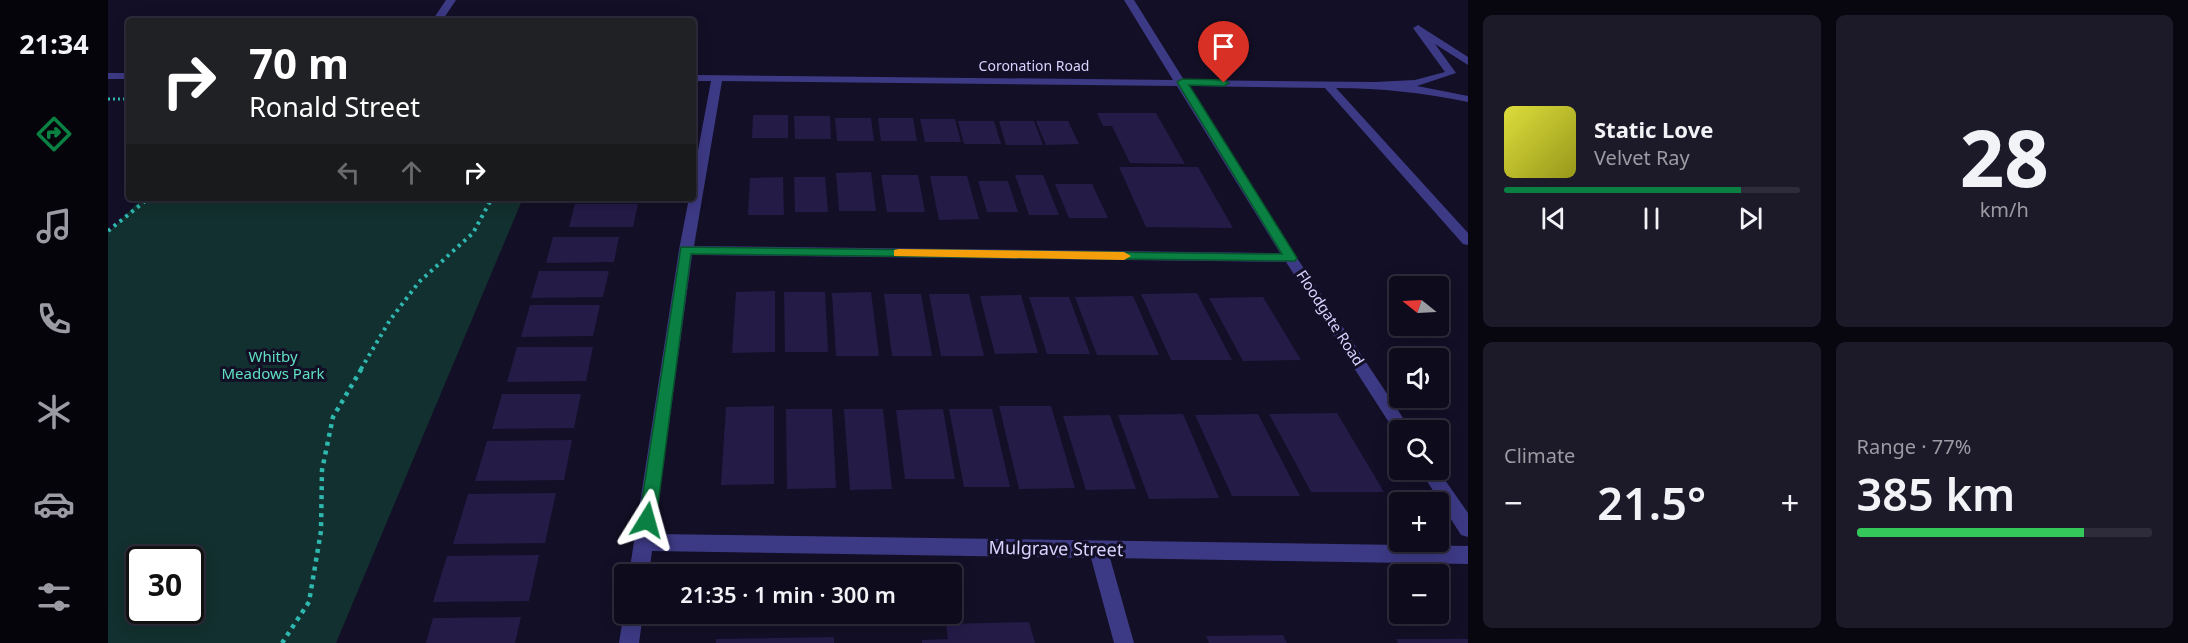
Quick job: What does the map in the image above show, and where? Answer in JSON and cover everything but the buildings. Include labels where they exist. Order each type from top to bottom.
[{"type":"street","points":[[439,18],[451,0]]},
{"type":"street","name":"Floodgate Road","points":[[1129,0],[1290,258],[1396,420]]},
{"type":"street","points":[[1468,62],[1418,28],[1451,73],[1446,81],[1449,86],[1468,98]]},
{"type":"street","name":"Coronation Road","points":[[696,78],[1375,85],[1415,83],[1451,73],[1468,71]]},
{"type":"street","points":[[108,76],[126,76]]},
{"type":"street","points":[[696,195],[717,78]]},
{"type":"street","points":[[1328,85],[1468,241]]},
{"type":"street","name":"Coronation Road","points":[[1375,85],[1426,90],[1468,98]]},
{"type":"street","points":[[641,564],[695,201]]},
{"type":"street","points":[[686,250],[1290,258]]},
{"type":"street","points":[[1436,480],[1468,529]]},
{"type":"street","name":"Mulgrave Street","points":[[644,542],[1468,555]]},
{"type":"street","points":[[1098,550],[1124,643]]},
{"type":"street","points":[[629,643],[632,624]]},
{"type":"path","points":[[108,99],[126,99]]},
{"type":"path","points":[[108,231],[145,201]]},
{"type":"path","points":[[282,643],[309,602],[321,531],[322,470],[333,417],[390,320],[419,282],[473,233],[490,201]]},
{"type":"green space","name":"Whitby Meadows Park","points":[[139,201],[522,201],[336,643],[108,643],[108,233]]},
{"type":"slow traffic","points":[[899,253],[1124,256]]},
{"type":"route","points":[[647,520],[686,250],[1290,258],[1182,82],[1224,83]]}]
